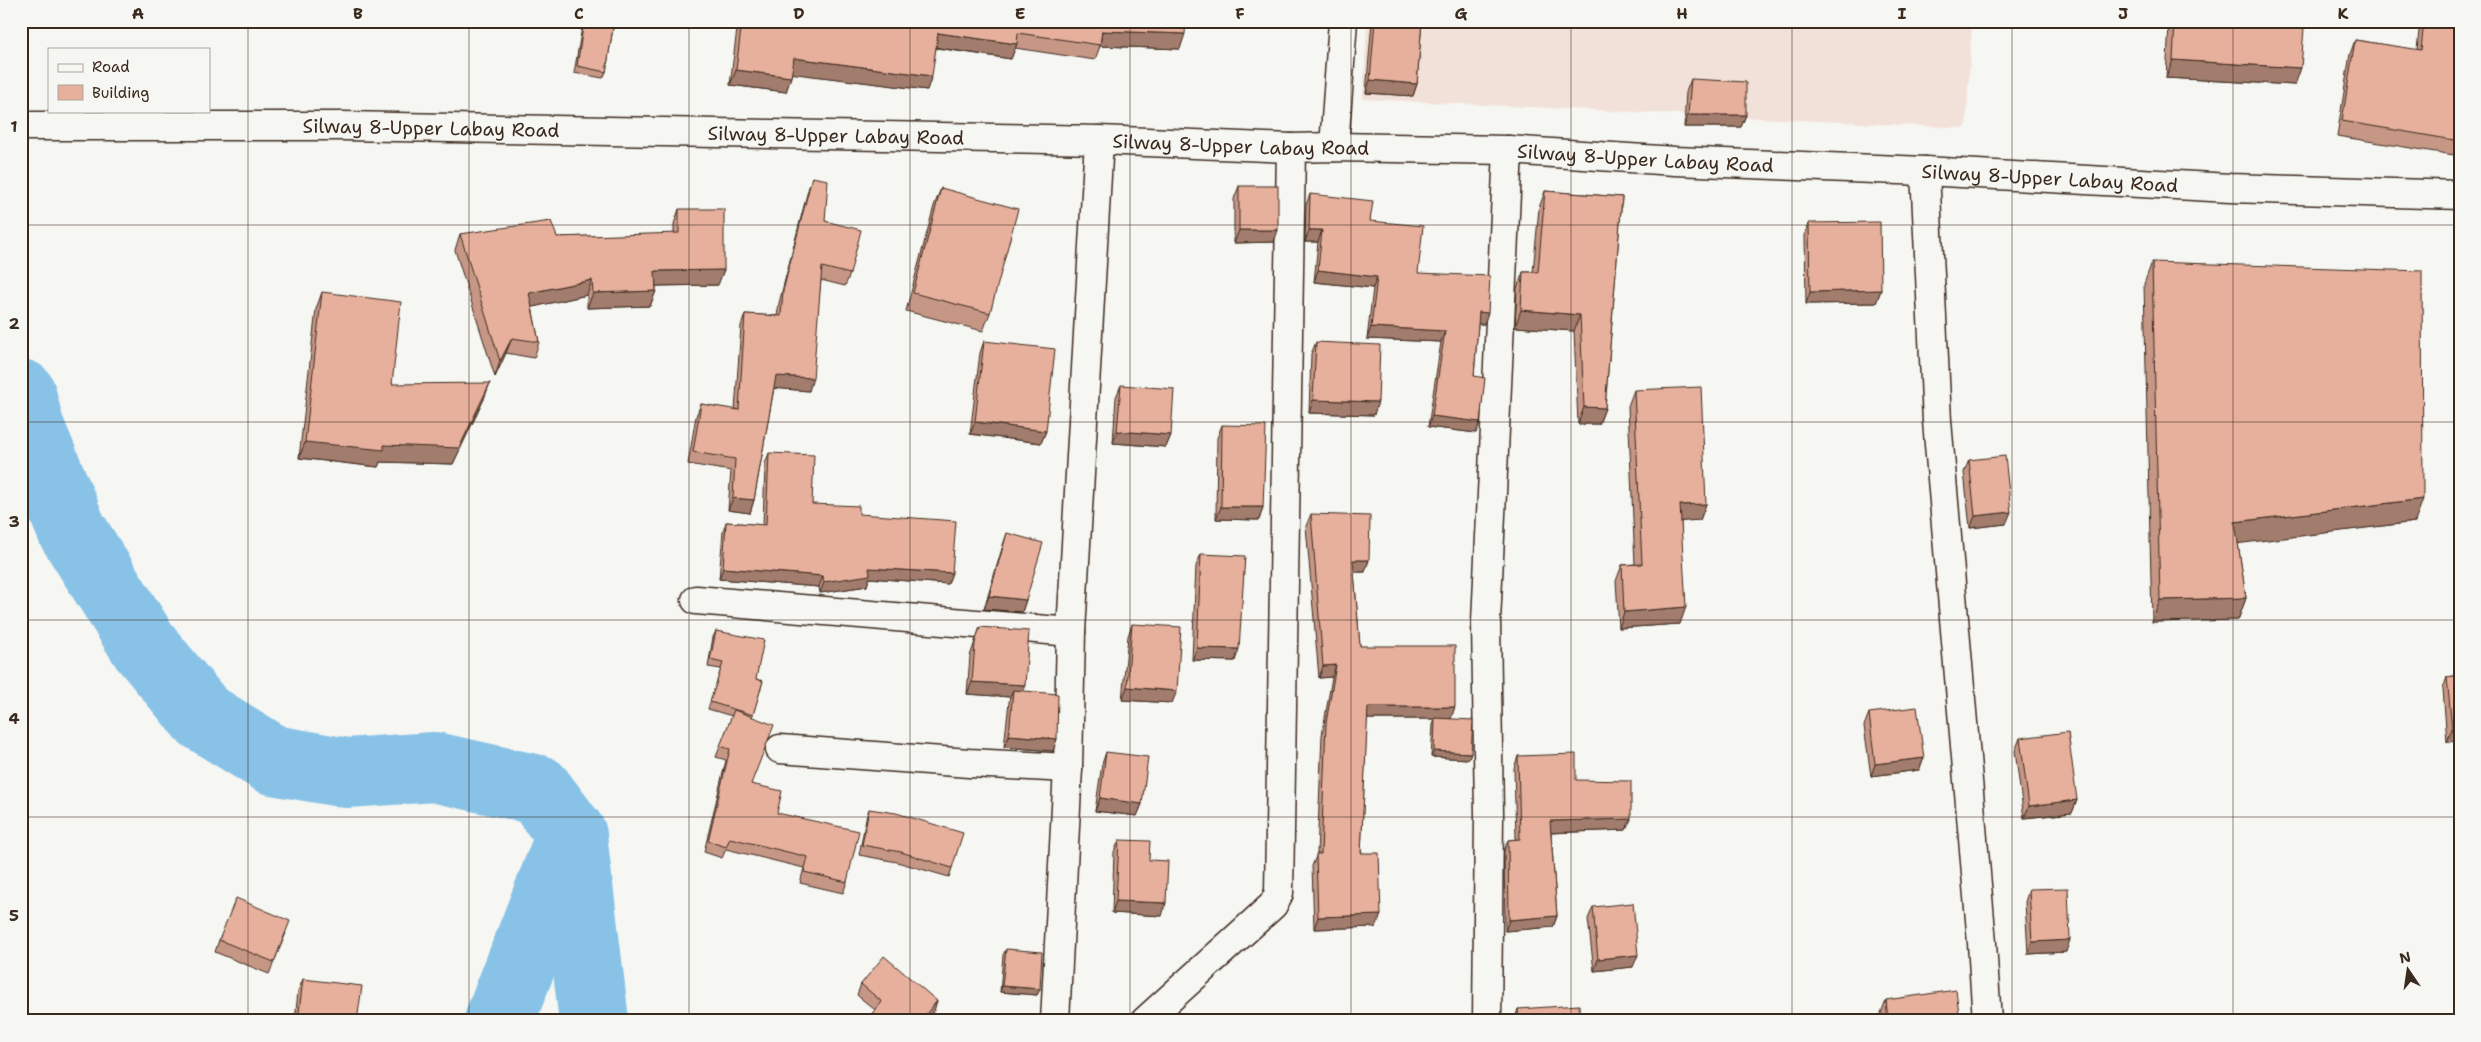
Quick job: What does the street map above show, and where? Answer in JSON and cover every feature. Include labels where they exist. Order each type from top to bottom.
[{"type":"street","points":[[1334,147],[1343,21]]},
{"type":"street","name":"Silway 8-Upper Labay Road","points":[[21,126],[342,126],[1099,140],[1291,148],[1508,150],[1675,161],[1925,171],[2230,188],[2460,195]]},
{"type":"street","points":[[1055,1021],[1068,768],[1071,632],[1099,140]]},
{"type":"street","points":[[1145,1021],[1272,905],[1279,892],[1291,148]]},
{"type":"street","points":[[1487,1021],[1489,814],[1486,622],[1508,150]]},
{"type":"street","points":[[1925,171],[1937,421],[1987,1021]]},
{"type":"street","points":[[696,600],[1071,632]]},
{"type":"street","points":[[780,749],[969,763],[1068,768]]},
{"type":"shaded area","points":[[1367,21],[1972,21],[1966,128],[1363,99]]},
{"type":"building","points":[[584,21],[614,21],[606,72],[577,66]]},
{"type":"building","points":[[742,21],[1186,21],[1185,34],[1102,31],[1100,45],[1018,33],[1017,44],[938,33],[932,76],[794,58],[791,77],[736,70]]},
{"type":"building","points":[[1375,21],[1422,21],[1417,84],[1370,80]]},
{"type":"building","points":[[2175,21],[2264,21],[2304,28],[2301,68],[2173,60]]},
{"type":"building","points":[[2424,21],[2460,21],[2460,141],[2342,121],[2355,40],[2421,50]]},
{"type":"building","points":[[1691,79],[1746,82],[1746,115],[1688,115]]},
{"type":"building","points":[[812,177],[828,180],[825,221],[861,230],[850,274],[822,267],[813,378],[776,376],[754,500],[733,498],[735,459],[693,452],[701,404],[739,410],[745,314],[781,316],[783,291]]},
{"type":"building","points":[[1239,186],[1278,186],[1278,230],[1239,230]]},
{"type":"building","points":[[941,188],[1018,209],[990,313],[913,293]]},
{"type":"building","points":[[1545,191],[1622,197],[1605,408],[1584,407],[1580,315],[1521,310],[1523,272],[1538,272]]},
{"type":"building","points":[[1310,194],[1373,201],[1370,221],[1423,226],[1418,273],[1490,276],[1488,313],[1479,312],[1474,376],[1485,378],[1480,422],[1432,416],[1445,331],[1371,327],[1377,277],[1318,270],[1322,230],[1309,230]]},
{"type":"building","points":[[679,209],[724,209],[724,270],[655,271],[656,291],[593,293],[592,280],[529,293],[539,342],[512,338],[500,361],[460,234],[551,221],[557,237],[679,233]]},
{"type":"building","points":[[1880,222],[1881,290],[1810,292],[1809,223]]},
{"type":"building","points":[[2152,262],[2422,271],[2423,499],[2235,522],[2246,598],[2160,600]]},
{"type":"building","points":[[322,292],[401,302],[392,384],[490,383],[459,448],[384,445],[384,450],[305,442]]},
{"type":"building","points":[[984,341],[1055,349],[1046,431],[975,422]]},
{"type":"building","points":[[1316,342],[1380,345],[1378,402],[1313,400]]},
{"type":"building","points":[[1121,385],[1174,389],[1171,435],[1117,431]]},
{"type":"building","points":[[1701,387],[1706,504],[1680,505],[1686,607],[1624,612],[1622,565],[1642,564],[1634,390]]},
{"type":"building","points":[[1222,425],[1266,426],[1263,507],[1221,507]]},
{"type":"building","points":[[769,453],[814,455],[812,504],[859,506],[859,514],[956,521],[952,573],[869,568],[870,575],[824,582],[823,576],[723,568],[726,522],[766,525]]},
{"type":"building","points":[[2005,456],[2011,512],[1975,516],[1969,460]]},
{"type":"building","points":[[1311,514],[1370,516],[1369,560],[1353,560],[1360,646],[1455,646],[1455,707],[1368,707],[1361,853],[1379,853],[1381,915],[1318,917],[1316,854],[1321,854],[1326,723],[1336,665],[1323,666]]},
{"type":"building","points":[[1007,533],[1043,543],[1026,600],[989,596]]},
{"type":"building","points":[[1201,554],[1245,556],[1239,649],[1197,648]]},
{"type":"building","points":[[1132,624],[1181,627],[1177,691],[1127,687]]},
{"type":"building","points":[[980,627],[1029,631],[1025,685],[972,682],[975,643]]},
{"type":"building","points":[[716,631],[764,640],[756,679],[763,681],[753,715],[710,702],[723,663],[710,660]]},
{"type":"building","points":[[2460,675],[2460,729],[2452,729],[2447,677]]},
{"type":"building","points":[[1013,690],[1058,694],[1057,739],[1009,735]]},
{"type":"building","points":[[1917,707],[1924,758],[1875,764],[1869,713]]},
{"type":"building","points":[[734,710],[774,725],[751,784],[782,791],[777,813],[859,831],[847,882],[804,872],[808,857],[730,838],[726,847],[708,841],[730,749],[720,746]]},
{"type":"building","points":[[1435,718],[1473,720],[1471,753],[1434,751]]},
{"type":"building","points":[[2068,732],[2077,800],[2029,806],[2020,738]]},
{"type":"building","points":[[1106,752],[1148,757],[1142,804],[1100,798]]},
{"type":"building","points":[[1576,754],[1576,780],[1631,781],[1631,819],[1550,821],[1557,916],[1509,920],[1508,840],[1520,839],[1518,756]]},
{"type":"building","points":[[869,809],[896,813],[963,833],[952,868],[901,852],[862,845]]},
{"type":"building","points":[[1119,840],[1150,841],[1149,860],[1168,861],[1166,903],[1116,901]]},
{"type":"building","points":[[2068,888],[2070,940],[2032,942],[2029,889]]},
{"type":"building","points":[[236,898],[290,921],[274,962],[219,940]]},
{"type":"building","points":[[1633,903],[1638,955],[1598,959],[1593,907]]},
{"type":"building","points":[[1006,949],[1042,952],[1040,989],[1002,986]]},
{"type":"building","points":[[884,956],[937,1001],[920,1021],[866,1021],[882,1002],[861,984]]},
{"type":"building","points":[[303,979],[362,986],[357,1021],[298,1021]]},
{"type":"building","points":[[1956,990],[1960,1021],[1888,1021],[1886,1000]]},
{"type":"building","points":[[1579,1005],[1580,1021],[1519,1021],[1518,1009]]},
{"type":"waterway","points":[[21,394],[29,426],[72,530],[145,647],[202,716],[273,760],[347,773],[434,767],[538,790],[572,835],[594,1021]]},
{"type":"waterway","points":[[499,1021],[569,841]]}]
